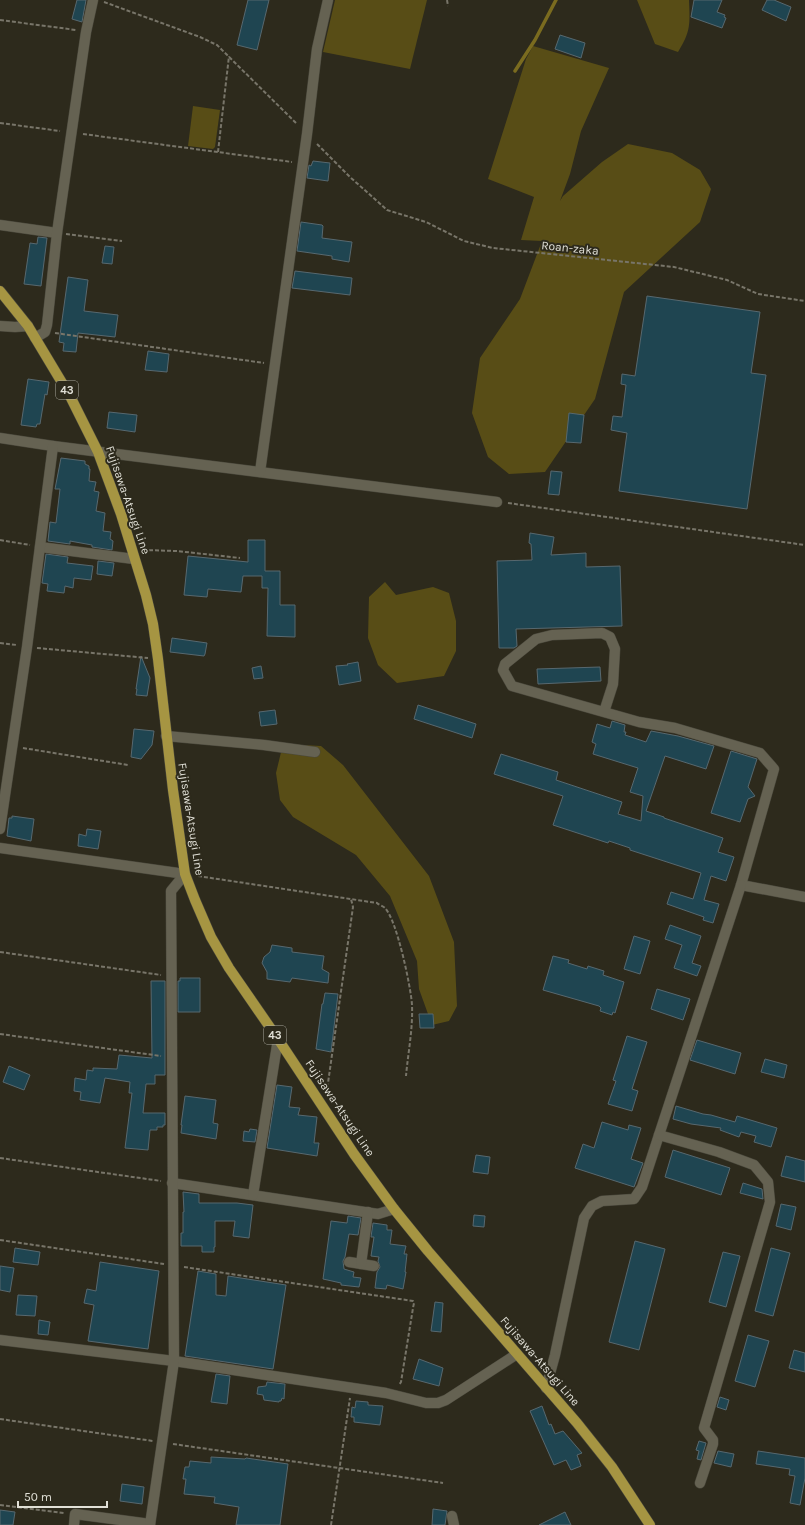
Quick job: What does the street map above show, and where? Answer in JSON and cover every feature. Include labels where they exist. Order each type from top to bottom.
[{"type":"main road","name":"Fujisawa-Atsugi Line","points":[[0,291],[28,326],[70,396],[98,452],[133,555],[149,610],[158,659],[166,736],[185,874],[208,929],[228,968],[319,1100],[354,1154],[394,1209],[577,1423],[612,1467],[650,1525]]},
{"type":"street","points":[[35,338],[45,332],[57,233],[86,32],[93,0]]},
{"type":"street","points":[[260,472],[307,134],[317,48],[328,0]]},
{"type":"street","points":[[0,224],[57,233]]},
{"type":"street","points":[[0,326],[28,326]]},
{"type":"street","points":[[0,438],[98,452],[496,502]]},
{"type":"street","points":[[0,829],[27,647],[53,446]]},
{"type":"street","points":[[40,546],[133,555]]},
{"type":"street","points":[[546,1388],[584,1218],[592,1206],[602,1201],[634,1199],[642,1187],[741,885],[774,769],[760,753],[676,728],[639,722],[512,686],[503,670],[505,664],[536,639],[552,635],[602,633],[610,637],[615,649],[613,684],[604,712]]},
{"type":"street","points":[[166,736],[264,745],[315,752]]},
{"type":"street","points":[[0,848],[185,874]]},
{"type":"street","points":[[74,1525],[75,1514],[150,1525],[174,1361],[171,891],[185,874]]},
{"type":"street","points":[[741,885],[805,897]]},
{"type":"street","points":[[253,1195],[278,1040]]},
{"type":"street","points":[[659,1135],[719,1152],[754,1165],[768,1182],[770,1202],[704,1428],[713,1444],[700,1483]]},
{"type":"street","points":[[172,1183],[378,1214],[394,1209]]},
{"type":"street","points":[[361,1264],[368,1212]]},
{"type":"street","points":[[349,1262],[374,1266]]},
{"type":"street","points":[[0,1340],[174,1361],[386,1393],[426,1403],[438,1403],[454,1396],[517,1354]]},
{"type":"path","name":"Roan-zaka","points":[[99,0],[200,37],[216,45],[230,56],[350,177],[387,210],[426,222],[464,241],[492,248],[674,267],[726,280],[758,294],[805,301]]},
{"type":"path","points":[[447,0],[448,6]]},
{"type":"path","points":[[0,20],[86,32]]},
{"type":"path","points":[[218,152],[230,56]]},
{"type":"path","points":[[0,123],[302,163]]},
{"type":"path","points":[[57,233],[122,241]]},
{"type":"path","points":[[45,332],[275,365]]},
{"type":"path","points":[[496,502],[805,545]]},
{"type":"path","points":[[0,540],[40,546]]},
{"type":"path","points":[[133,555],[177,551],[240,558]]},
{"type":"path","points":[[0,643],[27,647],[158,659]]},
{"type":"path","points":[[12,746],[128,765]]},
{"type":"path","points":[[185,874],[377,903],[385,908],[392,920],[410,987],[412,1004],[406,1076]]},
{"type":"path","points":[[319,1100],[327,1090],[353,907],[351,899]]},
{"type":"path","points":[[0,952],[172,976]]},
{"type":"path","points":[[0,1034],[172,1057]]},
{"type":"path","points":[[0,1158],[172,1183]]},
{"type":"path","points":[[0,1240],[413,1301],[411,1323],[401,1382],[399,1385]]},
{"type":"path","points":[[331,1525],[351,1388]]},
{"type":"path","points":[[0,1419],[148,1441]]},
{"type":"path","points":[[177,1445],[443,1483]]},
{"type":"path","points":[[0,1505],[75,1514]]},
{"type":"shaded area","points":[[335,0],[427,0],[410,69],[323,52]]},
{"type":"shaded area","points":[[637,0],[689,0],[689,27],[678,52],[655,44]]},
{"type":"shaded area","points":[[533,46],[609,68],[581,131],[570,174],[560,201],[563,196],[602,162],[628,144],[672,153],[700,170],[711,189],[700,222],[624,292],[595,399],[545,472],[509,474],[488,457],[472,413],[480,358],[520,299],[542,241],[521,240],[534,197],[488,179],[526,59]]},
{"type":"shaded area","points":[[193,106],[220,110],[215,147],[213,149],[188,146]]},
{"type":"shaded area","points":[[385,582],[396,595],[433,587],[449,593],[456,621],[456,651],[444,676],[397,683],[378,665],[368,638],[369,597]]},
{"type":"shaded area","points":[[283,744],[321,746],[343,765],[429,876],[454,942],[457,1006],[449,1021],[432,1025],[419,989],[417,961],[390,896],[356,855],[293,817],[280,800],[276,773]]},
{"type":"building","points":[[77,0],[86,0],[82,22],[72,19]]},
{"type":"building","points":[[248,0],[269,0],[257,50],[237,45]]},
{"type":"building","points":[[694,0],[722,0],[717,12],[725,15],[724,17],[726,18],[722,28],[691,17]]},
{"type":"building","points":[[767,0],[774,0],[791,7],[786,21],[762,10]]},
{"type":"building","points":[[560,35],[585,43],[581,58],[555,49]]},
{"type":"building","points":[[313,161],[330,163],[328,181],[307,178],[309,165],[311,166]]},
{"type":"building","points":[[301,222],[322,225],[322,238],[352,242],[349,262],[332,259],[332,256],[297,251]]},
{"type":"building","points":[[38,237],[47,238],[41,286],[24,284],[30,243],[37,244]]},
{"type":"building","points":[[105,246],[114,247],[112,264],[102,263]]},
{"type":"building","points":[[295,271],[352,278],[350,295],[292,288]]},
{"type":"building","points":[[68,277],[88,280],[84,311],[118,315],[115,337],[78,333],[76,352],[63,351],[64,343],[59,342]]},
{"type":"building","points":[[647,296],[760,312],[751,373],[766,375],[747,509],[619,491],[627,433],[611,430],[613,416],[622,417],[626,385],[621,384],[622,374],[635,376]]},
{"type":"building","points":[[148,351],[169,354],[167,372],[145,370]]},
{"type":"building","points":[[28,379],[49,382],[47,395],[45,394],[40,424],[37,424],[36,427],[21,425]]},
{"type":"building","points":[[109,412],[137,415],[135,432],[107,428]]},
{"type":"building","points":[[569,413],[584,415],[581,443],[566,442]]},
{"type":"building","points":[[61,458],[85,461],[85,464],[89,466],[89,481],[96,482],[94,491],[99,492],[96,511],[105,513],[103,531],[111,532],[110,539],[113,541],[112,550],[92,547],[92,545],[70,541],[70,544],[48,541],[50,522],[56,523],[60,489],[55,489]]},
{"type":"building","points":[[551,471],[562,472],[559,495],[548,494]]},
{"type":"building","points":[[530,533],[554,537],[551,555],[586,553],[586,567],[620,566],[622,626],[516,629],[517,646],[514,648],[499,648],[497,561],[532,560],[531,544],[529,543]]},
{"type":"building","points":[[248,540],[265,540],[265,571],[280,571],[280,605],[295,605],[295,637],[267,636],[268,588],[262,588],[262,576],[243,576],[241,592],[208,589],[207,597],[184,595],[188,556],[248,562]]},
{"type":"building","points":[[46,554],[68,557],[67,563],[93,566],[91,580],[74,578],[73,588],[65,586],[64,593],[47,591],[48,584],[42,583]]},
{"type":"building","points":[[98,561],[114,563],[112,576],[97,574]]},
{"type":"building","points":[[172,638],[207,643],[204,656],[170,652]]},
{"type":"building","points":[[141,656],[150,678],[147,696],[136,695]]},
{"type":"building","points":[[358,662],[361,681],[339,685],[336,666]]},
{"type":"building","points":[[261,666],[263,678],[254,679],[252,668]]},
{"type":"building","points":[[600,667],[601,681],[538,684],[537,669]]},
{"type":"building","points":[[418,705],[476,724],[472,738],[414,719]]},
{"type":"building","points":[[275,710],[277,724],[261,726],[259,712]]},
{"type":"building","points":[[612,721],[625,725],[625,735],[646,742],[651,731],[678,736],[714,746],[706,769],[665,756],[646,811],[723,838],[718,852],[734,857],[726,881],[711,876],[704,900],[719,904],[713,923],[703,920],[704,917],[667,904],[671,892],[693,899],[701,873],[630,850],[630,848],[609,841],[608,843],[553,825],[563,796],[494,774],[501,754],[558,772],[556,780],[622,802],[618,814],[641,821],[643,796],[630,792],[638,768],[593,754],[596,744],[592,742],[597,724],[610,728]]},
{"type":"building","points":[[134,729],[154,731],[152,745],[141,759],[131,757]]},
{"type":"building","points":[[731,751],[757,759],[748,787],[755,796],[748,799],[740,822],[711,813]]},
{"type":"building","points":[[12,816],[34,819],[31,841],[7,836],[9,818],[12,818]]},
{"type":"building","points":[[87,829],[101,831],[98,849],[78,846],[79,834],[86,836]]},
{"type":"building","points":[[670,925],[701,936],[692,963],[701,966],[697,976],[674,968],[682,945],[665,939]]},
{"type":"building","points":[[634,936],[650,941],[640,974],[624,969]]},
{"type":"building","points":[[272,945],[292,948],[292,952],[324,956],[322,969],[329,973],[328,983],[292,978],[290,982],[267,979],[267,972],[262,963],[264,957],[270,952]]},
{"type":"building","points":[[553,956],[569,960],[568,963],[587,969],[588,966],[604,971],[603,975],[624,982],[615,1013],[613,1012],[612,1015],[600,1011],[601,1008],[599,1006],[543,990]]},
{"type":"building","points":[[180,978],[200,978],[200,1012],[178,1012],[178,981],[180,981]]},
{"type":"building","points":[[151,981],[165,981],[165,1075],[155,1075],[155,1084],[146,1084],[143,1113],[165,1113],[165,1125],[163,1125],[163,1127],[157,1127],[157,1130],[150,1130],[148,1150],[125,1148],[132,1093],[129,1093],[130,1082],[105,1078],[100,1103],[80,1100],[81,1092],[74,1091],[75,1078],[86,1080],[87,1070],[93,1071],[93,1068],[117,1069],[119,1055],[152,1058]]},
{"type":"building","points":[[657,989],[690,999],[683,1020],[651,1009]]},
{"type":"building","points":[[325,993],[338,994],[331,1052],[316,1049],[322,1004]]},
{"type":"building","points":[[419,1014],[433,1014],[434,1028],[420,1028]]},
{"type":"building","points":[[627,1036],[647,1042],[632,1089],[638,1091],[632,1111],[608,1104],[616,1081],[613,1080]]},
{"type":"building","points":[[697,1040],[741,1053],[735,1074],[690,1060]]},
{"type":"building","points":[[765,1059],[787,1065],[784,1078],[761,1072]]},
{"type":"building","points":[[9,1066],[30,1075],[24,1090],[3,1082]]},
{"type":"building","points":[[277,1085],[292,1087],[289,1107],[300,1108],[298,1115],[317,1117],[314,1143],[319,1143],[317,1156],[267,1148]]},
{"type":"building","points":[[185,1096],[216,1100],[213,1123],[218,1124],[216,1139],[181,1133]]},
{"type":"building","points":[[676,1106],[735,1122],[737,1116],[777,1128],[771,1147],[754,1142],[756,1136],[741,1132],[739,1137],[720,1130],[721,1128],[691,1124],[673,1119]]},
{"type":"building","points":[[602,1122],[628,1130],[629,1125],[641,1128],[631,1159],[643,1163],[634,1187],[575,1168],[583,1144],[594,1148]]},
{"type":"building","points":[[250,1129],[257,1130],[255,1142],[243,1141],[244,1131],[249,1132]]},
{"type":"building","points":[[673,1150],[730,1168],[721,1195],[665,1177]]},
{"type":"building","points":[[476,1155],[490,1157],[488,1174],[473,1172]]},
{"type":"building","points":[[786,1156],[805,1161],[805,1182],[781,1176]]},
{"type":"building","points":[[743,1183],[762,1189],[763,1199],[740,1193]]},
{"type":"building","points":[[183,1192],[199,1194],[199,1203],[237,1203],[253,1205],[249,1238],[233,1236],[235,1221],[215,1221],[214,1252],[202,1252],[202,1246],[181,1246],[184,1212]]},
{"type":"building","points":[[781,1204],[796,1207],[791,1230],[776,1226]]},
{"type":"building","points":[[474,1215],[485,1216],[484,1227],[473,1226]]},
{"type":"building","points":[[348,1216],[361,1218],[358,1235],[349,1234],[343,1261],[344,1269],[354,1272],[353,1277],[361,1278],[359,1287],[341,1285],[341,1283],[323,1279],[331,1221],[347,1223]]},
{"type":"building","points":[[373,1223],[387,1225],[387,1230],[392,1230],[390,1244],[406,1246],[404,1254],[407,1254],[406,1272],[403,1289],[387,1285],[386,1289],[375,1288],[377,1272],[380,1267],[378,1261],[379,1257],[371,1256],[374,1237],[371,1237]]},
{"type":"building","points":[[635,1241],[665,1249],[639,1350],[609,1342]]},
{"type":"building","points":[[15,1248],[40,1252],[38,1265],[13,1262]]},
{"type":"building","points":[[771,1248],[790,1253],[773,1316],[755,1311]]},
{"type":"building","points":[[723,1252],[740,1256],[726,1307],[709,1302]]},
{"type":"building","points":[[100,1262],[159,1271],[148,1349],[88,1341],[94,1305],[84,1303],[87,1289],[96,1291]]},
{"type":"building","points":[[0,1266],[14,1268],[10,1292],[0,1290]]},
{"type":"building","points":[[198,1271],[216,1274],[216,1295],[226,1296],[228,1276],[286,1285],[273,1369],[185,1356]]},
{"type":"building","points":[[18,1295],[37,1296],[35,1316],[16,1315]]},
{"type":"building","points":[[435,1302],[443,1303],[441,1332],[431,1331]]},
{"type":"building","points":[[39,1320],[50,1322],[48,1335],[38,1334]]},
{"type":"building","points":[[748,1335],[769,1341],[755,1387],[735,1381]]},
{"type":"building","points":[[794,1350],[805,1353],[805,1372],[789,1368]]},
{"type":"building","points":[[419,1359],[443,1368],[439,1386],[413,1379]]},
{"type":"building","points":[[216,1374],[230,1376],[227,1404],[211,1402]]},
{"type":"building","points":[[267,1382],[285,1384],[284,1399],[282,1398],[279,1402],[264,1400],[263,1395],[257,1394],[258,1387],[266,1386]]},
{"type":"building","points":[[720,1397],[729,1400],[726,1410],[717,1407]]},
{"type":"building","points":[[356,1401],[368,1402],[368,1405],[383,1406],[380,1425],[354,1422],[354,1417],[351,1417],[352,1407],[355,1408]]},
{"type":"building","points":[[542,1406],[549,1425],[551,1424],[555,1434],[563,1431],[582,1453],[577,1455],[581,1466],[571,1470],[566,1460],[554,1465],[530,1411]]},
{"type":"building","points":[[699,1441],[706,1443],[701,1460],[697,1459],[699,1451],[696,1450]]},
{"type":"building","points":[[718,1451],[734,1454],[731,1467],[714,1463]]},
{"type":"building","points":[[758,1451],[805,1458],[805,1478],[800,1505],[790,1503],[795,1476],[789,1475],[790,1469],[756,1464]]},
{"type":"building","points":[[211,1457],[246,1458],[288,1464],[280,1525],[236,1525],[239,1507],[214,1503],[215,1497],[184,1494],[186,1479],[183,1479],[185,1467],[189,1467],[190,1461],[211,1463]]},
{"type":"building","points":[[122,1484],[144,1487],[142,1504],[120,1501]]},
{"type":"building","points":[[433,1509],[447,1511],[445,1525],[432,1525]]},
{"type":"building","points":[[0,1510],[15,1512],[13,1525],[0,1525]]},
{"type":"building","points":[[565,1512],[571,1525],[539,1525]]},
{"type":"waterway","points":[[515,71],[535,40],[556,0]]}]
